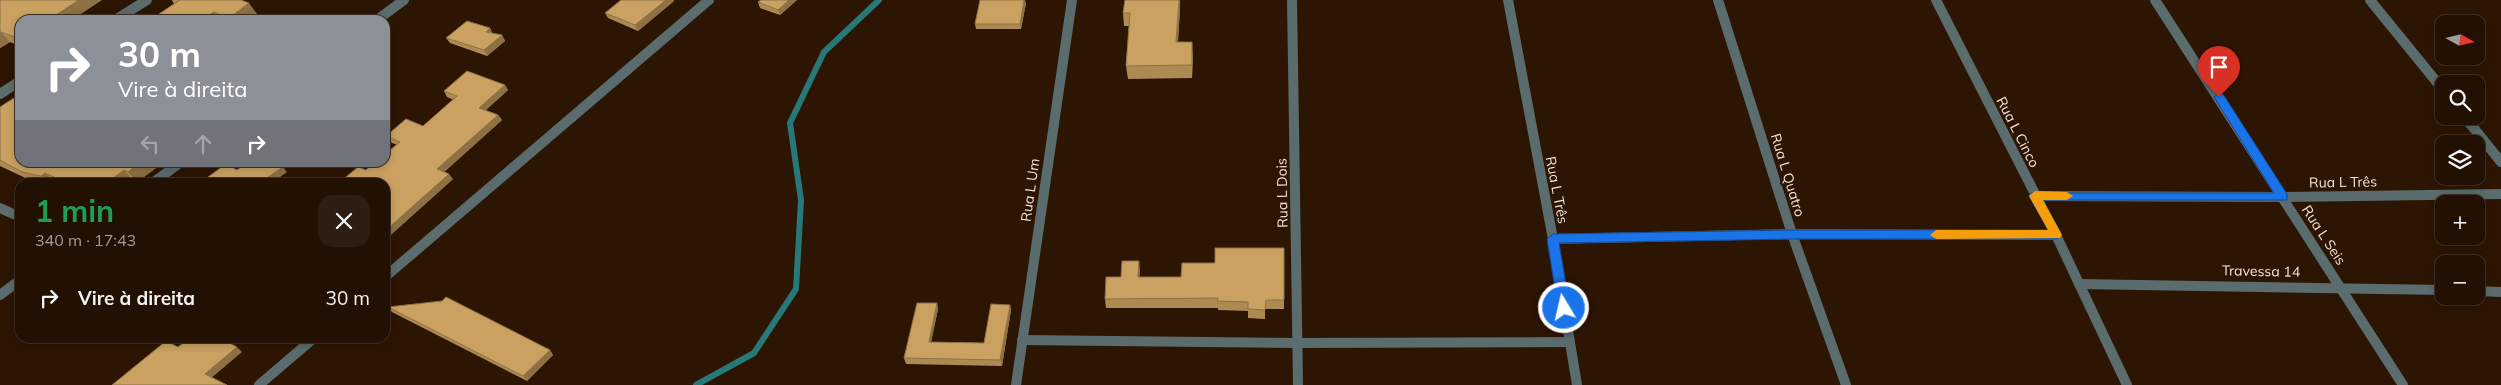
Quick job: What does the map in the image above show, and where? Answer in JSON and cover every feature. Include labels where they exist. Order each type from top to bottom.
[{"type":"street","points":[[124,15],[147,0]]},
{"type":"street","points":[[384,15],[404,0]]},
{"type":"street","points":[[390,273],[709,0]]},
{"type":"street","name":"Rua L Um","points":[[1016,385],[1072,0]]},
{"type":"street","name":"Rua L Dois","points":[[1292,0],[1298,385]]},
{"type":"street","name":"Rua L Três","points":[[1508,0],[1553,239],[1577,385]]},
{"type":"street","name":"Rua L Quatro","points":[[1718,0],[1792,234],[1846,385]]},
{"type":"street","name":"Rua L Cinco","points":[[1936,0],[2056,235],[2127,385]]},
{"type":"street","name":"Rua L Seis","points":[[2155,0],[2403,385]]},
{"type":"street","points":[[2370,0],[2435,80]]},
{"type":"street","points":[[0,94],[15,84]]},
{"type":"street","points":[[2471,125],[2501,162]]},
{"type":"street","points":[[159,178],[174,167]]},
{"type":"street","name":"Rua L Três","points":[[2035,196],[2283,197],[2501,194]]},
{"type":"street","points":[[0,208],[15,216]]},
{"type":"street","points":[[1553,239],[1792,234],[2056,235]]},
{"type":"street","points":[[0,295],[15,284]]},
{"type":"street","name":"Travessa 14","points":[[2079,284],[2435,290]]},
{"type":"street","points":[[2485,291],[2501,292]]},
{"type":"street","points":[[1022,340],[1298,343],[1569,342]]},
{"type":"street","points":[[259,385],[308,343]]},
{"type":"building","points":[[0,0],[79,0],[56,15],[15,15],[15,37],[0,32]]},
{"type":"building","points":[[180,0],[241,0],[249,3],[233,15],[222,15],[214,12],[210,15],[158,15]]},
{"type":"building","points":[[621,0],[666,0],[635,25],[605,13]]},
{"type":"building","points":[[761,0],[789,0],[778,10],[758,2]]},
{"type":"building","points":[[980,0],[1024,0],[1020,24],[975,24]]},
{"type":"building","points":[[1125,0],[1179,0],[1176,42],[1192,42],[1192,65],[1126,66],[1130,13],[1123,13]]},
{"type":"building","points":[[467,21],[490,28],[486,32],[502,35],[484,50],[446,38]]},
{"type":"building","points":[[467,71],[505,85],[479,108],[498,115],[437,169],[449,174],[390,227],[390,178],[345,178],[358,167],[366,170],[369,167],[390,167],[390,150],[400,142],[390,138],[390,133],[406,119],[423,126],[457,96],[444,91]]},
{"type":"building","points":[[15,97],[15,167],[134,167],[128,172],[124,170],[113,178],[56,178],[45,173],[41,176],[22,172],[0,160],[0,107]]},
{"type":"building","points":[[222,167],[232,167],[237,170],[241,167],[283,167],[267,178],[207,178]]},
{"type":"building","points":[[1215,248],[1284,248],[1284,300],[1266,300],[1265,310],[1248,309],[1248,302],[1217,301],[1218,298],[1105,299],[1106,277],[1121,277],[1122,261],[1139,261],[1138,277],[1181,277],[1182,263],[1215,263]]},
{"type":"building","points":[[446,297],[550,350],[523,376],[390,308],[442,301]]},
{"type":"building","points":[[917,303],[937,303],[929,342],[984,343],[991,304],[1010,305],[1000,360],[904,358]]},
{"type":"building","points":[[164,343],[170,343],[178,347],[183,343],[229,343],[237,347],[205,374],[227,385],[112,385]]},
{"type":"waterway","points":[[696,385],[754,353],[796,289],[801,200],[790,123],[824,52],[879,0]]},
{"type":"slow traffic","points":[[1936,235],[2056,235],[2035,196],[2067,196]]},
{"type":"route","points":[[1564,308],[1553,239],[1792,234],[2056,235],[2035,196],[2283,197],[2219,97]]}]
